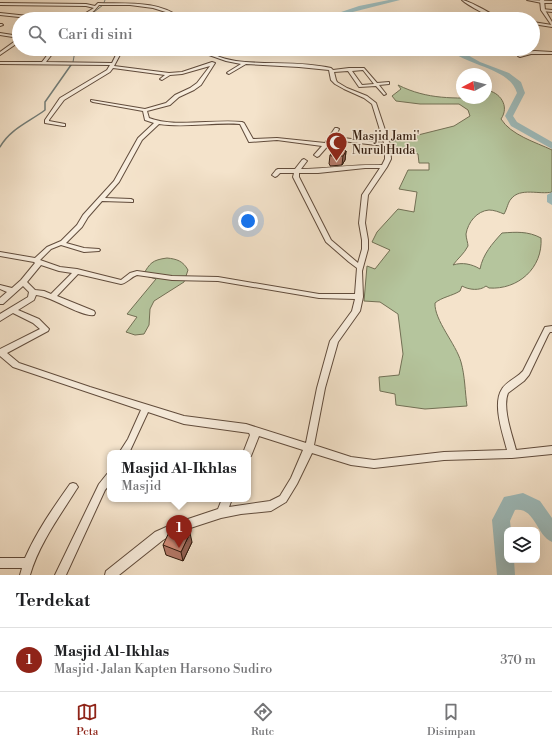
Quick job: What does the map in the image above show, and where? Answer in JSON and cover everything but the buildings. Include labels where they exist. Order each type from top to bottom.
[{"type":"street","points":[[464,0],[471,6],[489,12]]},
{"type":"street","points":[[529,0],[552,2]]},
{"type":"street","points":[[542,1],[543,10],[552,24]]},
{"type":"street","points":[[87,12],[99,3]]},
{"type":"street","points":[[1,5],[86,5],[99,3],[162,8],[172,12]]},
{"type":"street","points":[[543,10],[552,11]]},
{"type":"street","points":[[0,14],[12,15]]},
{"type":"street","points":[[540,23],[552,24]]},
{"type":"street","points":[[0,34],[12,37]]},
{"type":"street","points":[[0,54],[12,45]]},
{"type":"street","points":[[540,53],[552,53]]},
{"type":"street","points":[[43,63],[48,56]]},
{"type":"street","points":[[63,125],[46,121],[62,99],[100,76],[113,66],[118,56]]},
{"type":"street","points":[[214,56],[220,59],[245,63],[307,65],[327,68],[332,71],[364,69],[384,94]]},
{"type":"street","points":[[0,63],[113,66],[169,74],[180,74],[212,64],[220,59]]},
{"type":"street","points":[[229,73],[245,63]]},
{"type":"street","points":[[93,101],[145,110],[168,104],[176,97],[197,86],[212,64]]},
{"type":"street","points":[[349,69],[361,86],[388,83]]},
{"type":"street","points":[[110,575],[159,536],[173,529],[221,513],[271,506],[283,499],[294,481],[309,448],[334,341],[356,310],[359,297],[360,267],[365,240],[362,223],[365,195],[384,167],[388,158],[387,145],[374,103],[369,99],[338,84],[333,80],[332,71]]},
{"type":"street","points":[[162,79],[169,74]]},
{"type":"street","points":[[145,110],[147,119],[157,123],[178,124],[224,121],[240,122],[243,123],[243,128],[251,141],[277,139],[326,145]]},
{"type":"street","points":[[0,302],[23,282],[49,248],[60,243],[80,226],[85,216],[116,182],[140,139],[157,123]]},
{"type":"street","points":[[317,155],[332,138],[337,128]]},
{"type":"street","points":[[332,138],[387,145]]},
{"type":"street","points":[[304,161],[297,171],[296,177],[328,241],[360,267]]},
{"type":"street","points":[[275,175],[278,170],[318,171],[365,166],[384,167]]},
{"type":"street","points":[[101,199],[131,201]]},
{"type":"street","points":[[60,243],[84,250],[97,250]]},
{"type":"street","points":[[2,256],[44,262],[59,268],[119,282],[124,282],[131,274],[137,273],[172,278],[218,279],[318,296],[359,297]]},
{"type":"street","points":[[52,297],[77,271]]},
{"type":"street","points":[[23,282],[33,292],[44,293],[91,314]]},
{"type":"street","points":[[0,287],[13,291]]},
{"type":"street","points":[[0,318],[31,298],[33,292]]},
{"type":"street","points":[[13,310],[36,321],[45,328],[1,352],[16,365],[89,390],[190,421],[225,424],[252,430],[351,461],[374,464],[444,456],[512,454],[552,450]]},
{"type":"street","points":[[512,454],[502,405],[504,392],[511,385],[522,379],[542,339],[548,329],[552,329]]},
{"type":"street","points":[[126,450],[146,408]]},
{"type":"street","points":[[249,450],[255,435],[252,430]]},
{"type":"street","points":[[60,575],[102,487],[107,481]]},
{"type":"street","points":[[25,575],[28,563],[55,514],[73,487]]},
{"type":"street","points":[[221,513],[226,502]]},
{"type":"street","points":[[0,563],[28,563]]},
{"type":"green space","points":[[398,85],[409,90],[431,96],[456,98],[456,104],[420,104],[396,101],[392,96],[401,89]]},
{"type":"green space","points":[[492,92],[496,94],[502,100],[504,105],[504,114],[501,119],[505,125],[524,138],[552,150],[552,192],[525,192],[515,195],[510,200],[504,214],[489,210],[481,212],[471,221],[466,234],[468,246],[453,265],[467,264],[480,269],[491,245],[502,233],[527,233],[541,238],[541,249],[533,268],[519,281],[500,288],[489,288],[486,286],[481,289],[474,289],[462,286],[460,291],[435,303],[441,324],[455,348],[461,362],[467,406],[425,409],[396,405],[395,394],[380,391],[379,377],[399,375],[403,354],[398,314],[380,302],[364,301],[367,266],[375,269],[390,250],[372,242],[377,232],[398,209],[414,212],[417,192],[399,189],[408,170],[429,170],[429,163],[419,163],[418,154],[389,146],[390,142],[454,126],[470,116],[468,110],[459,104],[492,104]]},
{"type":"green space","points":[[167,258],[174,259],[184,264],[188,270],[184,282],[154,301],[150,309],[149,325],[144,334],[135,335],[126,332],[137,317],[127,314],[156,279],[143,275],[152,263]]},
{"type":"waterway","points":[[94,12],[103,5],[105,0]]},
{"type":"waterway","points":[[344,12],[397,0]]},
{"type":"waterway","points":[[70,66],[73,62],[74,56]]},
{"type":"waterway","points":[[465,56],[478,63],[507,74],[518,84],[521,93],[509,116],[514,124],[552,146]]},
{"type":"waterway","points":[[0,147],[9,135],[45,110],[45,102],[71,65]]},
{"type":"waterway","points":[[552,195],[552,202]]},
{"type":"waterway","points":[[506,575],[501,520],[510,503],[523,501],[534,507],[552,533]]},
{"type":"place","name":"Masjid Jami' Nurul Huda","points":[[337,162]]},
{"type":"place","name":"Masjid Al-Ikhlas","points":[[179,548]]}]
